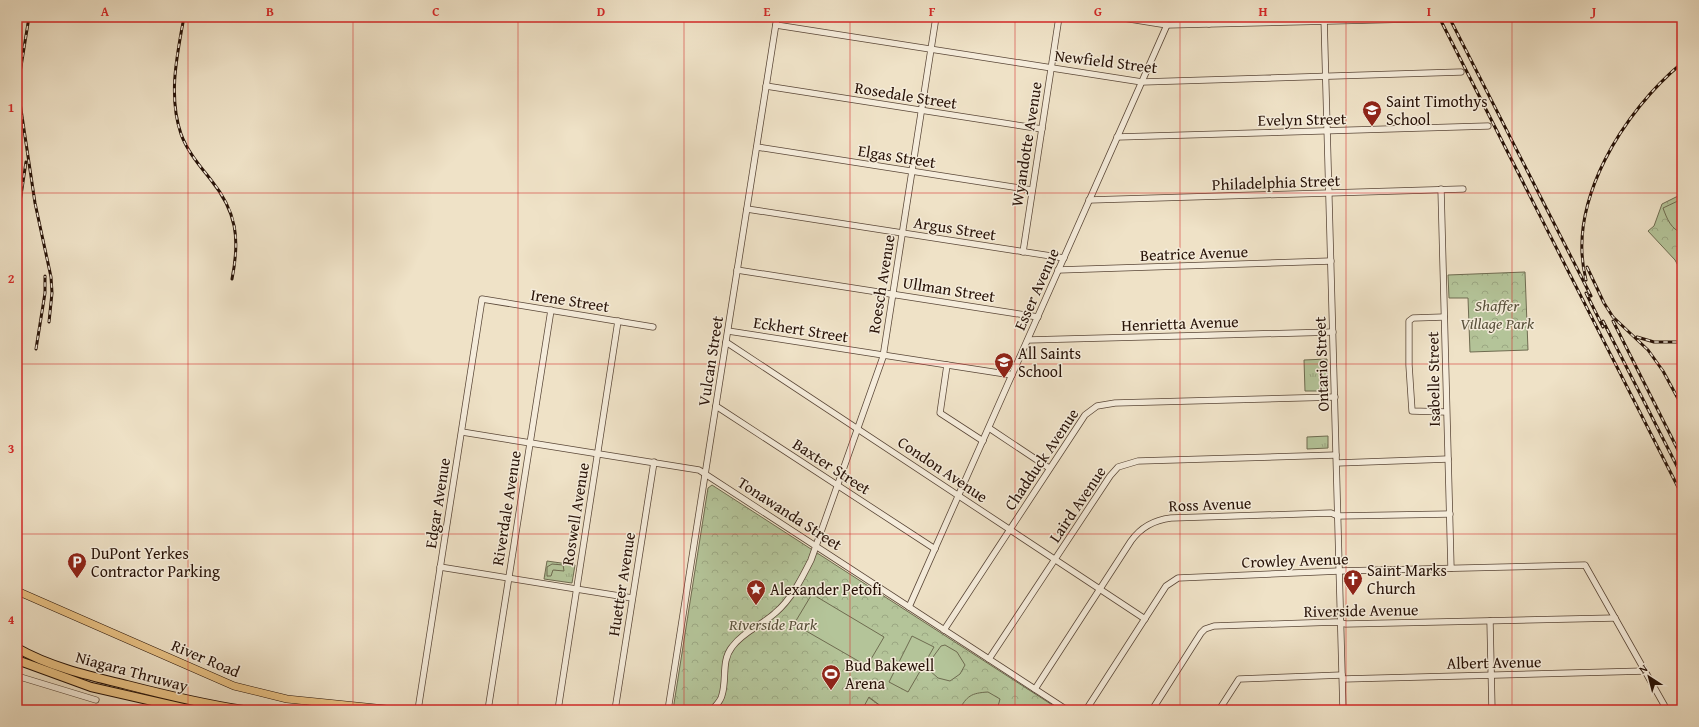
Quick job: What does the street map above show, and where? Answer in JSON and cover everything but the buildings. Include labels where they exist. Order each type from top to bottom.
[{"type":"highway","name":"Niagara Thruway","points":[[17,648],[44,660],[96,678],[196,702],[243,710]]},
{"type":"highway","name":"Niagara Thruway","points":[[17,660],[91,687],[192,710]]},
{"type":"main road","name":"River Road","points":[[17,591],[234,686],[287,699],[396,710]]},
{"type":"street","name":"Vulcan Street","points":[[668,710],[777,17]]},
{"type":"street","name":"Roesch Avenue","points":[[712,710],[722,696],[725,664],[731,648],[747,631],[775,614],[804,574],[817,546],[884,355],[936,17]]},
{"type":"street","name":"Wyandotte Avenue","points":[[1023,252],[1059,17]]},
{"type":"street","points":[[1117,17],[1139,19],[1167,25],[1265,20],[1496,17]]},
{"type":"street","points":[[1208,17],[1209,24]]},
{"type":"street","name":"Ontario Street","points":[[1324,19],[1330,193],[1343,710]]},
{"type":"street","name":"Newfield Street","points":[[776,24],[1142,82],[1461,72]]},
{"type":"street","name":"Esser Avenue","points":[[909,607],[1167,25]]},
{"type":"street","name":"Rosedale Street","points":[[766,86],[1042,129]]},
{"type":"street","name":"Evelyn Street","points":[[1117,137],[1488,126]]},
{"type":"street","name":"Elgas Street","points":[[757,147],[1032,190]]},
{"type":"street","name":"Isabelle Street","points":[[1441,189],[1451,568]]},
{"type":"street","name":"Philadelphia Street","points":[[1089,200],[1463,189]]},
{"type":"street","name":"Argus Street","points":[[747,208],[1064,258]]},
{"type":"street","name":"Beatrice Avenue","points":[[1058,270],[1331,261]]},
{"type":"street","name":"Ullman Street","points":[[737,270],[1038,317]]},
{"type":"street","name":"Irene Street","points":[[482,299],[653,327]]},
{"type":"street","name":"Edgar Avenue","points":[[418,710],[482,299]]},
{"type":"street","name":"Riverdale Avenue","points":[[488,710],[550,310]]},
{"type":"street","points":[[1444,317],[1411,319],[1409,323],[1409,365],[1412,411],[1446,412]]},
{"type":"street","name":"Roswell Avenue","points":[[558,710],[618,322]]},
{"type":"street","name":"Eckhert Street","points":[[728,331],[1012,375]]},
{"type":"street","name":"Henrietta Avenue","points":[[1028,340],[1333,332]]},
{"type":"street","name":"Condon Avenue","points":[[726,342],[1145,618]]},
{"type":"street","points":[[947,365],[940,413],[983,441]]},
{"type":"street","name":"Chadduck Avenue","points":[[944,630],[1085,415],[1101,404],[1335,397]]},
{"type":"street","name":"Baxter Street","points":[[716,406],[934,549]]},
{"type":"street","points":[[989,428],[1049,468]]},
{"type":"street","name":"Tonawanda Street","points":[[462,432],[699,470],[1066,710]]},
{"type":"street","name":"Laird Avenue","points":[[989,659],[1110,476],[1118,467],[1138,460],[1336,455]]},
{"type":"street","points":[[1337,463],[1448,459]]},
{"type":"street","name":"Huetter Avenue","points":[[614,710],[654,462]]},
{"type":"street","name":"Ross Avenue","points":[[1035,689],[1135,535],[1146,526],[1158,520],[1171,518],[1331,513],[1338,516],[1450,514]]},
{"type":"street","name":"Crowley Avenue","points":[[1086,710],[1166,586],[1174,579],[1182,577],[1339,571],[1585,564],[1667,710]]},
{"type":"street","points":[[440,567],[632,598]]},
{"type":"street","name":"Riverside Avenue","points":[[1152,710],[1201,633],[1210,627],[1336,622],[1490,621],[1615,618]]},
{"type":"street","points":[[1490,621],[1492,710]]},
{"type":"street","name":"Albert Avenue","points":[[1218,710],[1239,679],[1645,671]]},
{"type":"street","points":[[17,676],[96,700]]},
{"type":"green space","points":[[1682,194],[1682,273],[1675,260],[1648,231],[1654,226],[1662,204]]},
{"type":"green space","points":[[1682,199],[1682,233],[1672,226],[1663,208]]},
{"type":"green space","name":"Shaffer Village Park","points":[[1525,272],[1528,350],[1470,352],[1468,298],[1449,298],[1448,275]]},
{"type":"green space","points":[[1327,359],[1328,391],[1305,391],[1304,360]]},
{"type":"green space","points":[[1328,436],[1328,448],[1307,449],[1307,437]]},
{"type":"green space","name":"Riverside Park","points":[[712,485],[1060,710],[886,710],[869,697],[862,710],[673,710],[708,488]]},
{"type":"green space","points":[[547,561],[575,565],[572,583],[544,579]]},
{"type":"green space","points":[[552,564],[563,565],[564,571],[553,570],[551,576],[547,576],[547,567]]},
{"type":"green space","points":[[812,594],[884,637],[867,666],[794,624]]},
{"type":"green space","points":[[912,636],[934,647],[908,692],[889,682]]},
{"type":"green space","points":[[945,645],[957,652],[965,665],[960,674],[950,681],[938,678],[929,670],[933,657],[941,646]]},
{"type":"green space","points":[[988,692],[1000,699],[997,710],[959,710],[967,698],[973,694]]},
{"type":"green space","points":[[868,697],[886,710],[862,710]]},
{"type":"railway","points":[[29,17],[19,79],[19,96],[35,203],[51,277],[52,293],[49,322]]},
{"type":"railway","points":[[184,17],[174,90],[177,120],[181,134],[187,146],[194,158],[220,192],[231,215],[236,239],[232,279]]},
{"type":"railway","points":[[1439,17],[1682,495]]},
{"type":"railway","points":[[1449,17],[1591,296]]},
{"type":"railway","points":[[1586,280],[1582,250],[1584,220],[1592,190],[1605,160],[1621,132],[1640,106],[1660,83],[1682,63]]},
{"type":"railway","points":[[17,222],[26,162]]},
{"type":"railway","points":[[1587,267],[1604,303],[1613,317],[1648,350],[1663,371],[1682,406]]},
{"type":"railway","points":[[36,349],[45,293],[45,276]]},
{"type":"railway","points":[[1586,293],[1603,327]]},
{"type":"railway","points":[[1603,321],[1682,476]]},
{"type":"railway","points":[[1613,321],[1682,458]]},
{"type":"railway","points":[[1637,337],[1654,342],[1682,342]]},
{"type":"place","name":"Saint Timothys School","points":[[1372,127]]},
{"type":"place","name":"All Saints School","points":[[1004,379]]},
{"type":"place","name":"DuPont Yerkes Contractor Parking","points":[[77,579]]},
{"type":"place","name":"Saint Marks Church","points":[[1353,596]]},
{"type":"place","name":"Alexander Petofi","points":[[756,606]]},
{"type":"place","name":"Bud Bakewell Arena","points":[[831,691]]}]
